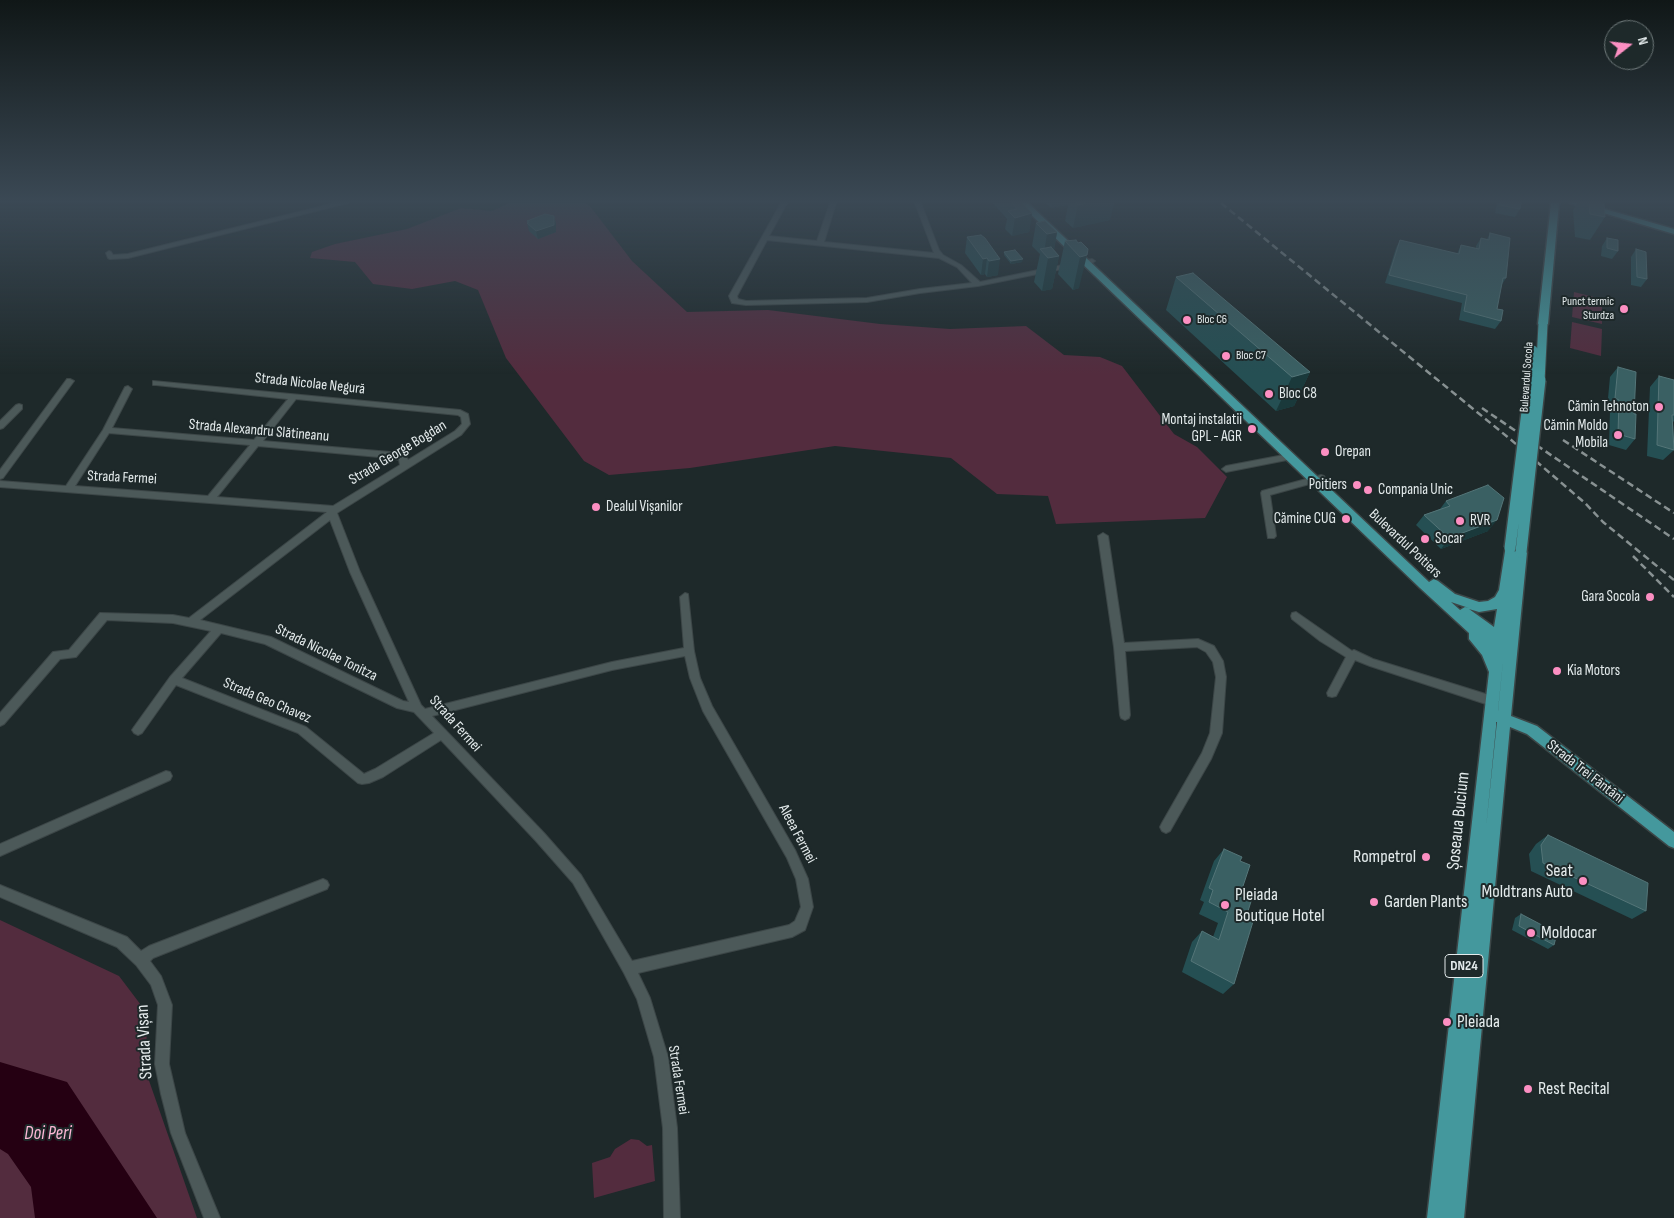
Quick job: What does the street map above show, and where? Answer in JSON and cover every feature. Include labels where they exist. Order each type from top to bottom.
[{"type":"main road","name":"Bulevardul Poitiers","points":[[1087,260],[1474,630],[1505,642]]},
{"type":"main road","name":"Bulevardul Poitiers","points":[[1087,260],[1289,457],[1317,479]]},
{"type":"main road","name":"Bulevardul Socola","points":[[1516,550],[1539,395],[1539,323],[1543,260]]},
{"type":"main road","name":"Bulevardul Socola","points":[[1539,323],[1547,260]]},
{"type":"main road","name":"Șoseaua Bucium","points":[[1454,1218],[1495,711],[1496,673],[1505,642],[1505,590],[1516,550]]},
{"type":"main road","name":"Șoseaua Bucium","points":[[1437,1218],[1495,711],[1516,550]]},
{"type":"main road","points":[[1428,584],[1451,597],[1479,607],[1491,606],[1500,600],[1505,590]]},
{"type":"main road","points":[[1428,584],[1434,598],[1481,643],[1496,673]]},
{"type":"main road","name":"Strada Trei Fântâni","points":[[1495,711],[1532,730],[1674,841]]},
{"type":"street","points":[[753,260],[732,296],[735,301],[746,303],[867,300],[978,284],[1089,262]]},
{"type":"street","points":[[948,260],[959,266],[978,284]]},
{"type":"street","points":[[0,476],[70,381]]},
{"type":"street","name":"Strada Nicolae Negură","points":[[156,383],[460,413]]},
{"type":"street","points":[[68,490],[107,430],[128,389]]},
{"type":"street","points":[[211,498],[294,397]]},
{"type":"street","points":[[0,426],[19,407]]},
{"type":"street","name":"Strada George Bogdan","points":[[191,622],[333,511],[404,464],[439,446],[458,433],[466,420],[465,416],[460,413]]},
{"type":"street","name":"Strada Alexandru Slătineanu","points":[[107,430],[254,445],[390,455],[403,458],[404,464]]},
{"type":"street","points":[[1226,469],[1289,457]]},
{"type":"street","points":[[1271,536],[1265,493],[1317,479]]},
{"type":"street","name":"Strada Fermei","points":[[0,484],[211,498],[330,508],[333,511],[356,572],[420,711],[540,836],[578,879],[629,968],[643,998],[661,1057],[670,1128],[672,1218]]},
{"type":"street","points":[[1103,536],[1120,647],[1125,715]]},
{"type":"street","name":"Aleea Fermei","points":[[629,968],[792,932],[800,925],[805,916],[805,894],[791,854],[707,708],[695,678],[687,652],[685,597]]},
{"type":"street","name":"Strada Nicolae Tonitza","points":[[0,721],[56,655],[72,654],[104,616],[173,619],[267,640],[401,705],[420,711]]},
{"type":"street","points":[[1296,616],[1352,656],[1354,654],[1495,711]]},
{"type":"street","points":[[138,730],[174,680],[219,628]]},
{"type":"street","points":[[1120,647],[1198,643],[1210,649],[1218,661],[1221,677],[1216,733],[1206,755],[1166,827]]},
{"type":"street","points":[[420,711],[612,666],[687,652]]},
{"type":"street","points":[[1332,693],[1352,656]]},
{"type":"street","name":"Strada Geo Chavez","points":[[174,680],[302,730],[362,779],[379,773],[441,734]]},
{"type":"street","points":[[0,850],[166,776]]},
{"type":"street","points":[[141,960],[148,953],[323,885]]},
{"type":"street","name":"Strada Vișan","points":[[0,891],[122,942],[141,960],[156,981],[165,1004],[162,1064],[168,1094],[178,1133],[212,1218]]},
{"type":"shaded area","points":[[331,260],[631,260],[687,312],[768,310],[880,324],[950,329],[1026,326],[1064,355],[1100,357],[1122,366],[1174,434],[1197,447],[1227,477],[1205,518],[1056,524],[1048,496],[997,494],[951,458],[835,446],[690,468],[609,475],[584,461],[506,358],[478,290],[455,281],[412,289],[373,284],[355,262]]},
{"type":"shaded area","points":[[1574,292],[1602,299],[1602,324],[1572,317]]},
{"type":"shaded area","points":[[1572,322],[1602,329],[1601,356],[1570,348]]},
{"type":"shaded area","points":[[0,920],[119,976],[147,1013],[146,1072],[197,1218],[0,1218]]},
{"type":"shaded area","points":[[631,1139],[639,1140],[647,1146],[652,1145],[655,1181],[594,1198],[592,1163],[610,1157],[615,1149]]},
{"type":"water","name":"Doi Peri","points":[[0,1062],[67,1082],[157,1218],[35,1218],[31,1187],[8,1154],[0,1149]]},
{"type":"building","points":[[1394,260],[1508,260],[1506,278],[1503,278],[1497,309],[1503,310],[1501,321],[1464,311],[1467,295],[1389,275]]},
{"type":"building","points":[[1636,260],[1646,260],[1647,279],[1637,277]]},
{"type":"building","points":[[1193,273],[1310,372],[1292,377],[1176,277]]},
{"type":"building","points":[[1618,367],[1636,372],[1635,439],[1618,434],[1619,400],[1615,398]]},
{"type":"building","points":[[1659,376],[1674,380],[1674,415],[1672,415],[1674,450],[1657,445]]},
{"type":"building","name":"RVR","points":[[1488,485],[1504,498],[1497,520],[1449,538],[1424,515],[1450,506],[1446,501]]},
{"type":"building","points":[[1548,835],[1648,883],[1646,911],[1543,863],[1541,845]]},
{"type":"building","name":"Pleiada Boutique Hotel","points":[[1224,849],[1242,857],[1240,861],[1250,865],[1242,889],[1253,895],[1248,911],[1255,915],[1234,984],[1191,961],[1202,931],[1219,940],[1228,912],[1209,902],[1213,890],[1209,888]]},
{"type":"building","points":[[1521,914],[1557,933],[1554,945],[1519,926]]},
{"type":"railway","points":[[1291,260],[1510,439],[1585,503],[1603,522],[1674,580]]},
{"type":"railway","points":[[1482,408],[1674,539]]},
{"type":"railway","points":[[1563,440],[1674,513]]},
{"type":"railway","points":[[1633,556],[1674,597]]},
{"type":"place","name":"Punct termic Sturdza","points":[[1624,309]]},
{"type":"place","name":"Bloc C6","points":[[1187,320]]},
{"type":"place","name":"Bloc C7","points":[[1226,356]]},
{"type":"place","name":"Bloc C8","points":[[1269,394]]},
{"type":"place","name":"Cămin Tehnoton","points":[[1659,407]]},
{"type":"place","name":"Montaj instalatii GPL - AGR","points":[[1252,429]]},
{"type":"place","name":"Cămin Moldo Mobila","points":[[1618,435]]},
{"type":"place","name":"Orepan","points":[[1325,452]]},
{"type":"place","name":"Poitiers","points":[[1357,485]]},
{"type":"place","name":"Compania Unic","points":[[1368,490]]},
{"type":"place","name":"Dealul Vișanilor","points":[[596,507]]},
{"type":"place","name":"Cămine CUG","points":[[1346,519]]},
{"type":"place","name":"RVR","points":[[1460,521]]},
{"type":"place","name":"Socar","points":[[1425,539]]},
{"type":"place","name":"Gara Socola","points":[[1650,597]]},
{"type":"place","name":"Kia Motors","points":[[1557,671]]},
{"type":"place","name":"Rompetrol","points":[[1426,857]]},
{"type":"place","name":"Seat Moldtrans Auto","points":[[1583,881]]},
{"type":"place","name":"Garden Plants","points":[[1374,902]]},
{"type":"place","name":"Pleiada Boutique Hotel","points":[[1225,905]]},
{"type":"place","name":"Moldocar","points":[[1531,933]]},
{"type":"place","name":"Pleiada","points":[[1447,1022]]},
{"type":"place","name":"Rest Recital","points":[[1528,1089]]}]
